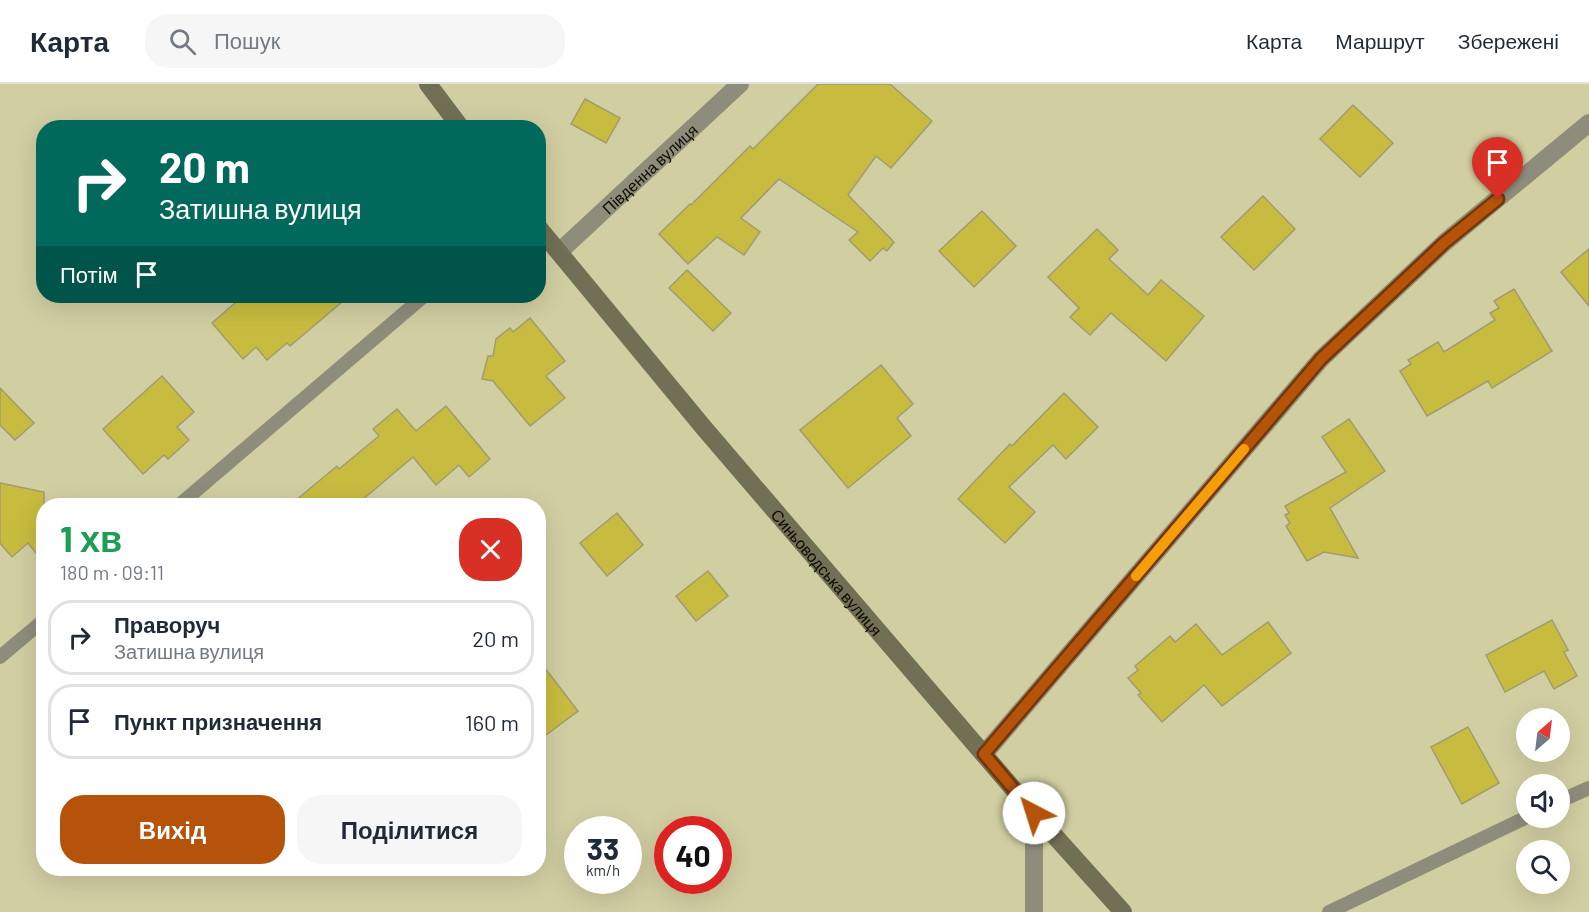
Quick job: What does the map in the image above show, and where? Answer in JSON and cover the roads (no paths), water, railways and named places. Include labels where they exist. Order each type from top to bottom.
[{"type":"street","points":[[428,84],[455,120]]},
{"type":"street","name":"Південна вулиця","points":[[559,252],[740,84]]},
{"type":"street","points":[[984,754],[1321,359],[1444,243],[1589,123]]},
{"type":"street","name":"Синьоводська вулиця","points":[[546,237],[704,428],[1034,813],[1123,912]]},
{"type":"street","points":[[1034,813],[1034,912]]},
{"type":"lane","points":[[187,498],[416,303]]},
{"type":"lane","points":[[0,657],[36,627]]},
{"type":"lane","points":[[1570,797],[1589,788]]},
{"type":"lane","points":[[1329,912],[1516,822]]}]
